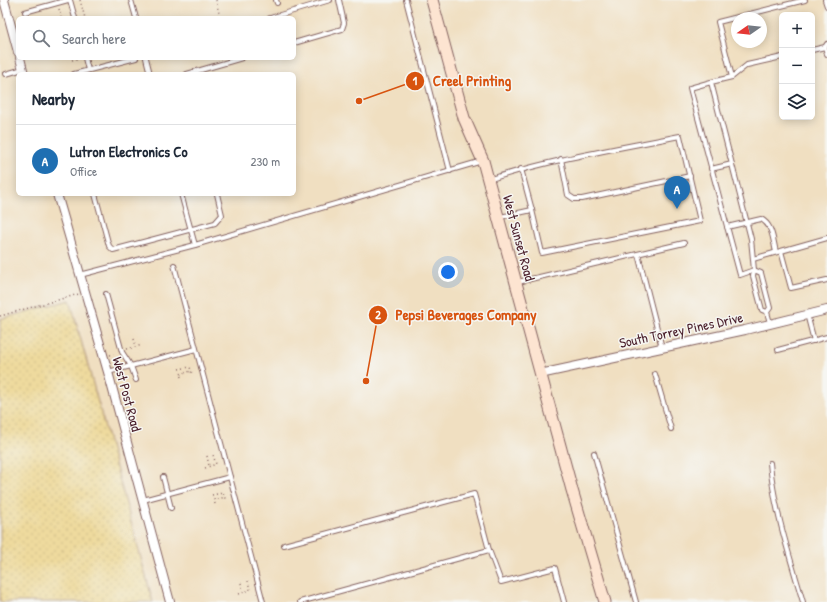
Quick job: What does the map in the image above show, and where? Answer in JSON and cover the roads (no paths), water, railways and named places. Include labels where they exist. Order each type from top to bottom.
[{"type":"main road","name":"West Sunset Road","points":[[432,0],[464,118],[482,160],[488,180],[572,490],[605,602]]},
{"type":"street","points":[[4,0],[16,45]]},
{"type":"street","points":[[20,60],[23,72]]},
{"type":"street","name":"West Post Road","points":[[58,196],[108,372],[170,602]]},
{"type":"street","name":"South Torrey Pines Drive","points":[[540,374],[827,310]]},
{"type":"lane","points":[[25,12],[69,0],[73,16]]},
{"type":"lane","points":[[131,0],[135,16]]},
{"type":"lane","points":[[277,16],[330,0]]},
{"type":"lane","points":[[296,42],[342,29],[344,23],[339,0]]},
{"type":"lane","points":[[406,0],[450,171]]},
{"type":"lane","points":[[732,77],[718,22],[805,0]]},
{"type":"lane","points":[[825,0],[827,6]]},
{"type":"lane","points":[[815,49],[826,45],[827,54]]},
{"type":"lane","points":[[770,323],[767,312],[770,308],[761,273],[754,270],[740,275],[690,88],[732,77],[746,66],[779,58]]},
{"type":"lane","points":[[86,60],[88,70]]},
{"type":"lane","points":[[81,72],[128,60]]},
{"type":"lane","points":[[146,60],[150,72]]},
{"type":"lane","points":[[195,72],[235,60]]},
{"type":"lane","points":[[6,74],[16,73]]},
{"type":"lane","points":[[711,82],[747,222],[753,259],[753,276],[762,310],[767,312]]},
{"type":"lane","points":[[488,180],[521,169],[561,159],[680,136],[700,221],[542,252],[521,169]]},
{"type":"lane","points":[[561,159],[568,195],[574,199],[582,199],[690,176]]},
{"type":"lane","points":[[80,275],[195,245],[450,171],[482,160]]},
{"type":"lane","points":[[711,169],[732,164]]},
{"type":"lane","points":[[96,196],[110,249],[113,250],[218,221],[222,214],[218,196]]},
{"type":"lane","points":[[182,196],[195,245]]},
{"type":"lane","points":[[498,218],[532,210]]},
{"type":"lane","points":[[727,227],[761,219],[766,222],[770,228],[791,288],[827,280]]},
{"type":"lane","points":[[753,259],[827,238]]},
{"type":"lane","points":[[515,283],[684,242]]},
{"type":"lane","points":[[638,254],[662,348]]},
{"type":"lane","points":[[174,265],[264,602]]},
{"type":"lane","points":[[106,294],[122,352],[132,366],[136,380]]},
{"type":"lane","points":[[807,314],[814,341]]},
{"type":"lane","points":[[778,350],[827,337]]},
{"type":"lane","points":[[108,372],[196,349]]},
{"type":"lane","points":[[655,374],[671,429]]},
{"type":"lane","points":[[594,453],[636,602]]},
{"type":"lane","points":[[770,463],[772,480],[784,535],[803,602]]},
{"type":"lane","points":[[163,477],[171,508]]},
{"type":"lane","points":[[142,500],[230,477]]},
{"type":"lane","points":[[284,545],[474,494],[489,550],[501,582],[555,568],[564,602]]},
{"type":"lane","points":[[300,602],[489,550]]},
{"type":"place","name":"Creel Printing","points":[[359,101]]},
{"type":"place","name":"Lutron Electronics Co","points":[[677,209]]},
{"type":"place","name":"Pepsi Beverages Company","points":[[366,381]]}]
